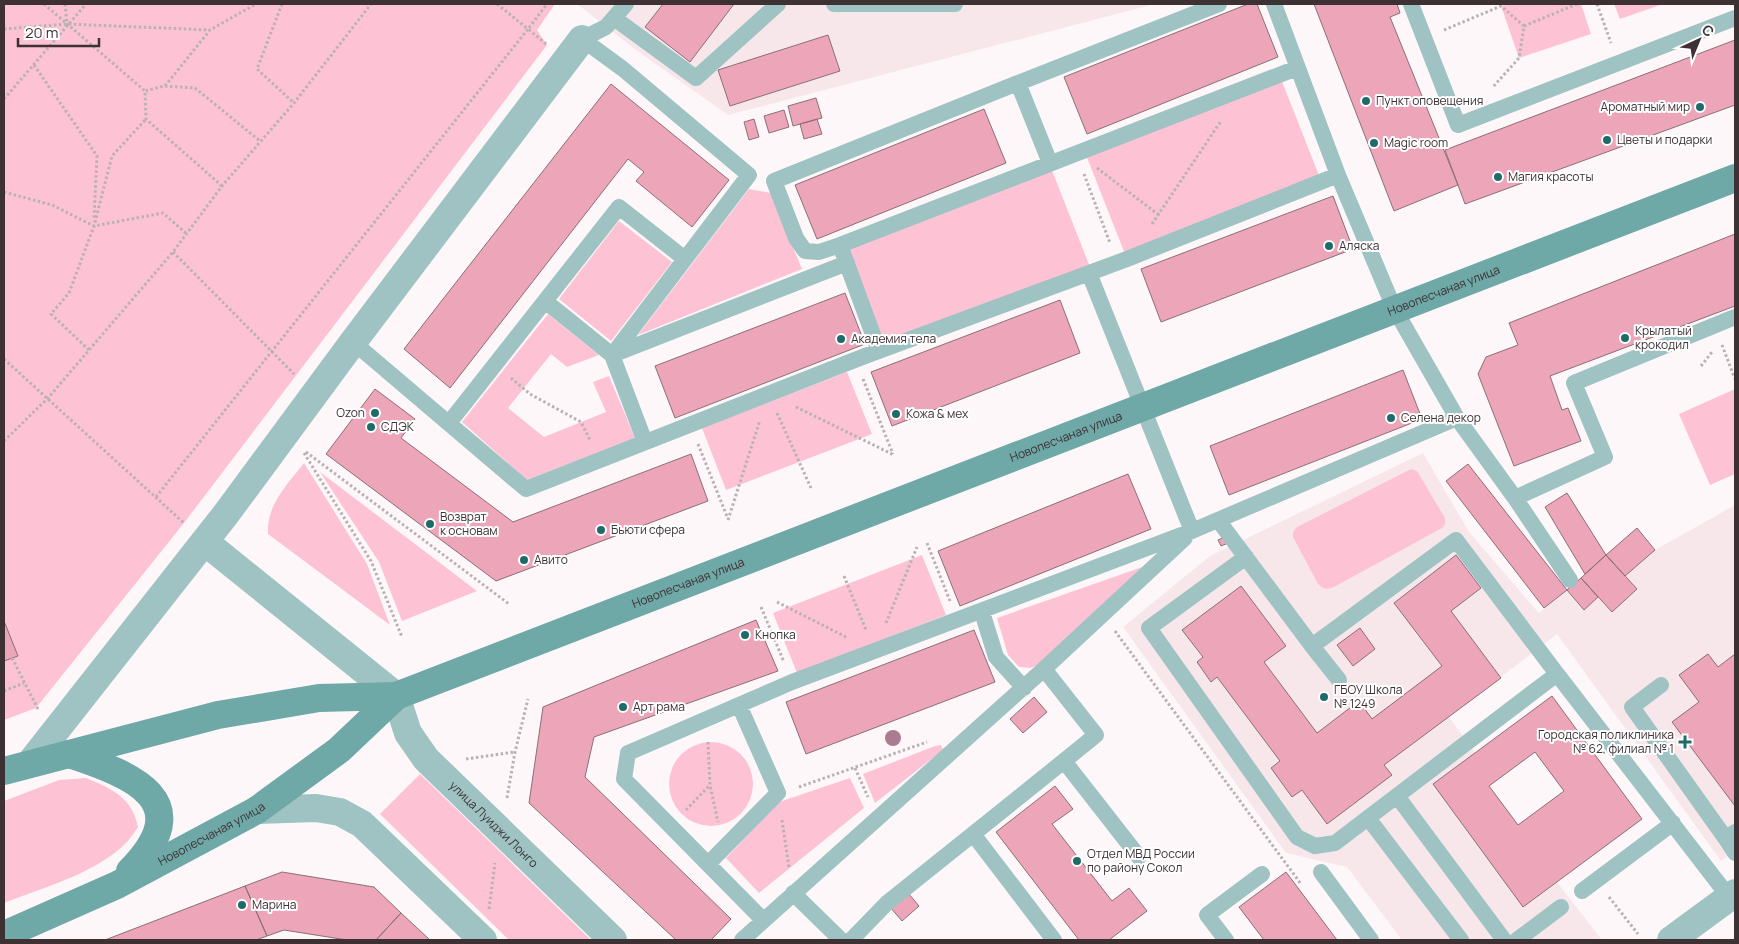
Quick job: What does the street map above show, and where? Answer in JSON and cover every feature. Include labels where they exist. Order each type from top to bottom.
[{"type":"main road","name":"Новопесчаная улица","points":[[4,771],[31,762],[69,754],[218,715],[319,698],[396,696],[1394,308],[1735,178]]},
{"type":"main road","name":"Новопесчаная улица","points":[[8,936],[117,885],[256,810],[340,750],[396,696]]},
{"type":"main road","points":[[69,754],[125,775],[143,786],[156,804],[159,827],[154,843],[146,855],[117,885]]},
{"type":"street","points":[[31,762],[197,535],[353,342],[582,39]]},
{"type":"street","points":[[197,535],[396,696]]},
{"type":"street","name":"улица Луиджи Лонго","points":[[396,696],[408,733],[426,760],[613,940]]},
{"type":"street","points":[[256,810],[316,808],[340,812],[362,824],[483,940]]},
{"type":"street","points":[[1671,940],[1732,895]]},
{"type":"lane","points":[[612,356],[749,175],[623,69],[582,39],[606,27],[626,4]]},
{"type":"lane","points":[[614,18],[696,78],[778,4]]},
{"type":"lane","points":[[834,4],[955,4]]},
{"type":"lane","points":[[1219,4],[774,181],[796,238],[806,251],[819,252],[840,245],[1297,68]]},
{"type":"lane","points":[[1274,4],[1338,175],[1394,308],[1458,418],[1570,580]]},
{"type":"lane","points":[[1412,4],[1458,125],[1618,62],[1735,20]]},
{"type":"lane","points":[[1018,83],[1050,163]]},
{"type":"lane","points":[[353,342],[526,489],[768,393],[1122,261],[1338,175]]},
{"type":"lane","points":[[449,423],[619,207],[685,259]]},
{"type":"lane","points":[[840,245],[879,351]]},
{"type":"lane","points":[[612,356],[846,263]]},
{"type":"lane","points":[[1089,273],[1192,531]]},
{"type":"lane","points":[[545,301],[612,356],[645,442]]},
{"type":"lane","points":[[1515,498],[1605,456],[1574,383],[1735,317]]},
{"type":"lane","points":[[763,920],[624,779],[628,753],[792,682],[982,612],[1192,531],[1458,418]]},
{"type":"lane","points":[[1218,520],[1339,680]]},
{"type":"lane","points":[[742,940],[1024,688],[1192,531]]},
{"type":"lane","points":[[1312,646],[1456,540],[1557,674],[1673,823],[1732,895]]},
{"type":"lane","points":[[1246,557],[1149,628],[1297,836],[1314,846],[1335,843],[1557,674]]},
{"type":"lane","points":[[982,612],[996,657],[1024,688]]},
{"type":"lane","points":[[851,940],[887,903],[1096,735],[1044,669]]},
{"type":"lane","points":[[1661,685],[1632,707],[1730,835],[1735,853]]},
{"type":"lane","points":[[708,864],[778,793],[739,706]]},
{"type":"lane","points":[[1064,761],[1139,857]]},
{"type":"lane","points":[[1397,796],[1504,940]]},
{"type":"lane","points":[[1368,818],[1461,940]]},
{"type":"lane","points":[[1582,891],[1673,823]]},
{"type":"lane","points":[[973,834],[1054,940]]},
{"type":"lane","points":[[1321,872],[1371,940]]},
{"type":"lane","points":[[1226,940],[1207,915],[1262,874]]},
{"type":"lane","points":[[793,894],[841,940]]},
{"type":"lane","points":[[1517,940],[1561,907]]},
{"type":"path","points":[[44,4],[145,91],[146,118],[112,156],[94,226],[69,293],[51,314],[89,350]]},
{"type":"path","points":[[65,4],[67,24]]},
{"type":"path","points":[[4,99],[86,4]]},
{"type":"path","points":[[164,86],[210,30],[256,4]]},
{"type":"path","points":[[282,4],[257,69],[294,103]]},
{"type":"path","points":[[4,441],[48,398],[173,252],[222,186],[294,103],[371,4]]},
{"type":"path","points":[[156,497],[528,29],[497,4]]},
{"type":"path","points":[[1524,26],[1577,4]]},
{"type":"path","points":[[1597,4],[1618,62]]},
{"type":"path","points":[[1425,38],[1501,6],[1524,26]]},
{"type":"path","points":[[4,29],[67,24],[210,30]]},
{"type":"path","points":[[1518,58],[1524,26]]},
{"type":"path","points":[[34,65],[97,156],[94,226]]},
{"type":"path","points":[[145,91],[164,86],[195,88],[260,141]]},
{"type":"path","points":[[1076,153],[1122,261],[1159,214],[1243,88]]},
{"type":"path","points":[[146,118],[222,186]]},
{"type":"path","points":[[1076,153],[1159,214]]},
{"type":"path","points":[[4,192],[52,205],[94,226],[163,213],[186,234]]},
{"type":"path","points":[[173,252],[300,380]]},
{"type":"path","points":[[1701,366],[1720,342],[1735,379]]},
{"type":"path","points":[[4,359],[197,535]]},
{"type":"path","points":[[768,393],[894,455],[856,360]]},
{"type":"path","points":[[495,364],[530,394],[581,422],[600,461]]},
{"type":"path","points":[[690,424],[728,520],[768,393]]},
{"type":"path","points":[[768,393],[811,488]]},
{"type":"path","points":[[402,637],[371,561],[301,449],[509,604]]},
{"type":"path","points":[[927,543],[958,620]]},
{"type":"path","points":[[875,651],[917,547]]},
{"type":"path","points":[[844,576],[875,651]]},
{"type":"path","points":[[776,602],[875,651]]},
{"type":"path","points":[[761,607],[792,682]]},
{"type":"path","points":[[1103,615],[1282,860]]},
{"type":"path","points":[[12,658],[41,714]]},
{"type":"path","points":[[4,691],[24,683]]},
{"type":"path","points":[[489,913],[499,831],[528,699]]},
{"type":"path","points":[[707,719],[710,786],[724,848]]},
{"type":"path","points":[[793,894],[778,793],[935,740]]},
{"type":"path","points":[[463,759],[515,752]]},
{"type":"path","points":[[855,768],[877,818]]},
{"type":"path","points":[[670,826],[710,786]]},
{"type":"path","points":[[1597,880],[1638,934]]},
{"type":"shaded area","points":[[4,4],[555,4],[537,30],[547,45],[184,523],[36,708],[4,720]]},
{"type":"shaded area","points":[[577,4],[1155,4],[728,115],[636,50]]},
{"type":"shaded area","points":[[1509,4],[1581,4],[1591,34],[1519,58],[1501,6]]},
{"type":"shaded area","points":[[1614,4],[1663,4],[1620,19]]},
{"type":"shaded area","points":[[1281,79],[1320,178],[1125,254],[1086,155]]},
{"type":"shaded area","points":[[1051,168],[1090,267],[886,347],[847,248]]},
{"type":"shaded area","points":[[749,189],[771,193],[802,269],[638,335]]},
{"type":"shaded area","points":[[619,221],[672,262],[611,341],[559,299]]},
{"type":"shaded area","points":[[548,314],[599,355],[567,367],[551,354],[508,408],[544,437],[606,412],[593,382],[609,376],[635,438],[527,480],[462,422]]},
{"type":"shaded area","points":[[847,372],[872,434],[726,490],[702,428]]},
{"type":"shaded area","points":[[1735,389],[1735,474],[1710,485],[1679,414]]},
{"type":"shaded area","name":"ГБОУ Школа № 1249","points":[[1423,453],[1469,532],[1539,613],[1567,590],[1584,610],[1598,597],[1612,612],[1637,589],[1625,576],[1655,550],[1735,505],[1735,851],[1721,861],[1557,634],[1449,717],[1475,753],[1433,784],[1524,906],[1557,882],[1602,940],[1402,940],[1347,867],[1286,853],[1123,627],[1210,556]]},
{"type":"shaded area","points":[[304,463],[367,564],[390,625],[268,534],[270,514],[274,505],[285,487]]},
{"type":"shaded area","points":[[1411,469],[1417,471],[1445,518],[1445,524],[1442,528],[1334,587],[1327,589],[1321,587],[1293,537],[1293,532],[1297,527]]},
{"type":"shaded area","points":[[320,472],[477,591],[402,621],[379,562]]},
{"type":"shaded area","points":[[922,555],[946,615],[797,673],[773,613]]},
{"type":"shaded area","points":[[1148,565],[1041,663],[1031,668],[1019,667],[1008,655],[997,618]]},
{"type":"shaded area","points":[[703,742],[719,742],[735,749],[746,760],[753,776],[750,800],[741,814],[735,819],[719,826],[703,826],[687,819],[676,808],[669,792],[669,776],[676,760],[687,749]]},
{"type":"shaded area","points":[[941,745],[943,750],[875,803],[863,774]]},
{"type":"shaded area","points":[[420,774],[591,940],[509,940],[380,814]]},
{"type":"shaded area","points":[[86,778],[112,790],[126,801],[131,808],[138,827],[127,842],[96,865],[59,883],[4,903],[4,801],[59,780]]},
{"type":"shaded area","points":[[850,778],[864,808],[759,893],[726,858],[779,802]]},
{"type":"building","points":[[663,4],[734,4],[690,62],[645,27]]},
{"type":"building","points":[[1248,4],[1257,4],[1278,57],[1087,134],[1064,77]]},
{"type":"building","points":[[1314,4],[1397,4],[1400,13],[1390,17],[1458,185],[1394,211]]},
{"type":"building","points":[[828,35],[840,71],[730,106],[718,70]]},
{"type":"building","points":[[1735,40],[1735,105],[1465,204],[1445,150]]},
{"type":"building","points":[[611,84],[729,180],[692,227],[636,181],[644,172],[628,159],[450,388],[404,349]]},
{"type":"building","points":[[816,98],[822,118],[793,126],[788,106]]},
{"type":"building","points":[[984,109],[1006,163],[817,239],[795,185]]},
{"type":"building","points":[[784,110],[789,127],[769,133],[764,116]]},
{"type":"building","points":[[754,119],[759,137],[749,140],[744,122]]},
{"type":"building","points":[[817,119],[822,134],[804,139],[800,124]]},
{"type":"building","points":[[1333,196],[1353,249],[1161,322],[1141,269]]},
{"type":"building","points":[[1735,234],[1735,306],[1550,376],[1562,410],[1568,408],[1581,441],[1514,466],[1478,374],[1486,357],[1518,345],[1509,323]]},
{"type":"building","points":[[845,293],[865,344],[675,418],[655,366]]},
{"type":"building","points":[[1060,300],[1080,353],[892,426],[871,372]]},
{"type":"building","points":[[1403,370],[1422,419],[1229,495],[1210,446]]},
{"type":"building","points":[[375,389],[415,419],[401,438],[513,522],[691,454],[708,501],[496,581],[326,454]]},
{"type":"building","points":[[1468,464],[1567,590],[1544,608],[1446,481]]},
{"type":"building","points":[[1128,474],[1151,529],[960,606],[938,551]]},
{"type":"building","points":[[1567,493],[1606,555],[1585,574],[1545,507]]},
{"type":"building","points":[[1637,528],[1655,550],[1625,576],[1606,555]]},
{"type":"building","points":[[1225,537],[1228,543],[1221,546],[1218,540]]},
{"type":"building","points":[[1456,555],[1481,588],[1451,611],[1501,678],[1384,765],[1392,775],[1327,824],[1302,790],[1292,797],[1271,768],[1280,761],[1217,677],[1211,682],[1197,662],[1203,657],[1182,630],[1241,586],[1286,646],[1264,662],[1317,733],[1359,701],[1372,719],[1442,666],[1394,603]]},
{"type":"building","points":[[1606,555],[1637,589],[1612,612],[1581,578]]},
{"type":"building","points":[[1581,578],[1598,597],[1584,610],[1567,590]]},
{"type":"building","points":[[756,620],[778,671],[594,737],[585,777],[731,919],[711,940],[676,940],[529,803],[543,707]]},
{"type":"building","points":[[4,621],[18,656],[4,661]]},
{"type":"building","points":[[1360,628],[1375,649],[1353,666],[1337,645]]},
{"type":"building","points":[[974,630],[995,682],[806,754],[786,702]]},
{"type":"building","points":[[1708,654],[1718,667],[1735,654],[1735,806],[1672,722],[1699,702],[1679,675]]},
{"type":"building","points":[[1552,696],[1642,819],[1523,907],[1433,784]],"holes":[[[1535,752],[1564,791],[1518,825],[1489,786]]]},
{"type":"building","points":[[1034,697],[1047,712],[1023,733],[1010,719]]},
{"type":"building","points":[[1055,786],[1073,809],[1052,824],[1112,901],[1129,888],[1147,911],[1109,940],[1079,940],[996,832]]},
{"type":"building","points":[[282,872],[374,887],[401,913],[376,940],[347,940],[284,930],[267,936],[245,886]]},
{"type":"building","points":[[1286,872],[1337,940],[1264,940],[1239,907]]},
{"type":"building","points":[[245,886],[267,936],[256,940],[105,940]]},
{"type":"building","points":[[908,893],[919,906],[902,921],[890,907]]},
{"type":"building","points":[[401,913],[430,940],[376,940]]},
{"type":"place","name":"Пункт оповещения","points":[[1366,101]]},
{"type":"place","name":"Ароматный мир","points":[[1700,107]]},
{"type":"place","name":"Цветы и подарки","points":[[1607,140]]},
{"type":"place","name":"Magic room","points":[[1374,143]]},
{"type":"place","name":"Магия красоты","points":[[1498,177]]},
{"type":"place","name":"Аляска","points":[[1329,246]]},
{"type":"place","name":"Крылатый крокодил","points":[[1625,338]]},
{"type":"place","name":"Академия тела","points":[[841,339]]},
{"type":"place","name":"Ozon","points":[[375,413]]},
{"type":"place","name":"Кожа & мех","points":[[896,414]]},
{"type":"place","name":"Селена декор","points":[[1391,418]]},
{"type":"place","name":"СДЭК","points":[[371,427]]},
{"type":"place","name":"Возврат к основам","points":[[430,524]]},
{"type":"place","name":"Бьюти сфера","points":[[601,530]]},
{"type":"place","name":"Авито","points":[[524,560]]},
{"type":"place","name":"Кнопка","points":[[745,635]]},
{"type":"place","name":"ГБОУ Школа № 1249","points":[[1324,697]]},
{"type":"place","name":"Арт рама","points":[[623,707]]},
{"type":"place","name":"Городская поликлиника № 62, филиал № 1","points":[[1685,742]]},
{"type":"place","name":"Отдел МВД России по району Сокол","points":[[1077,861]]},
{"type":"place","name":"Марина","points":[[242,905]]}]
